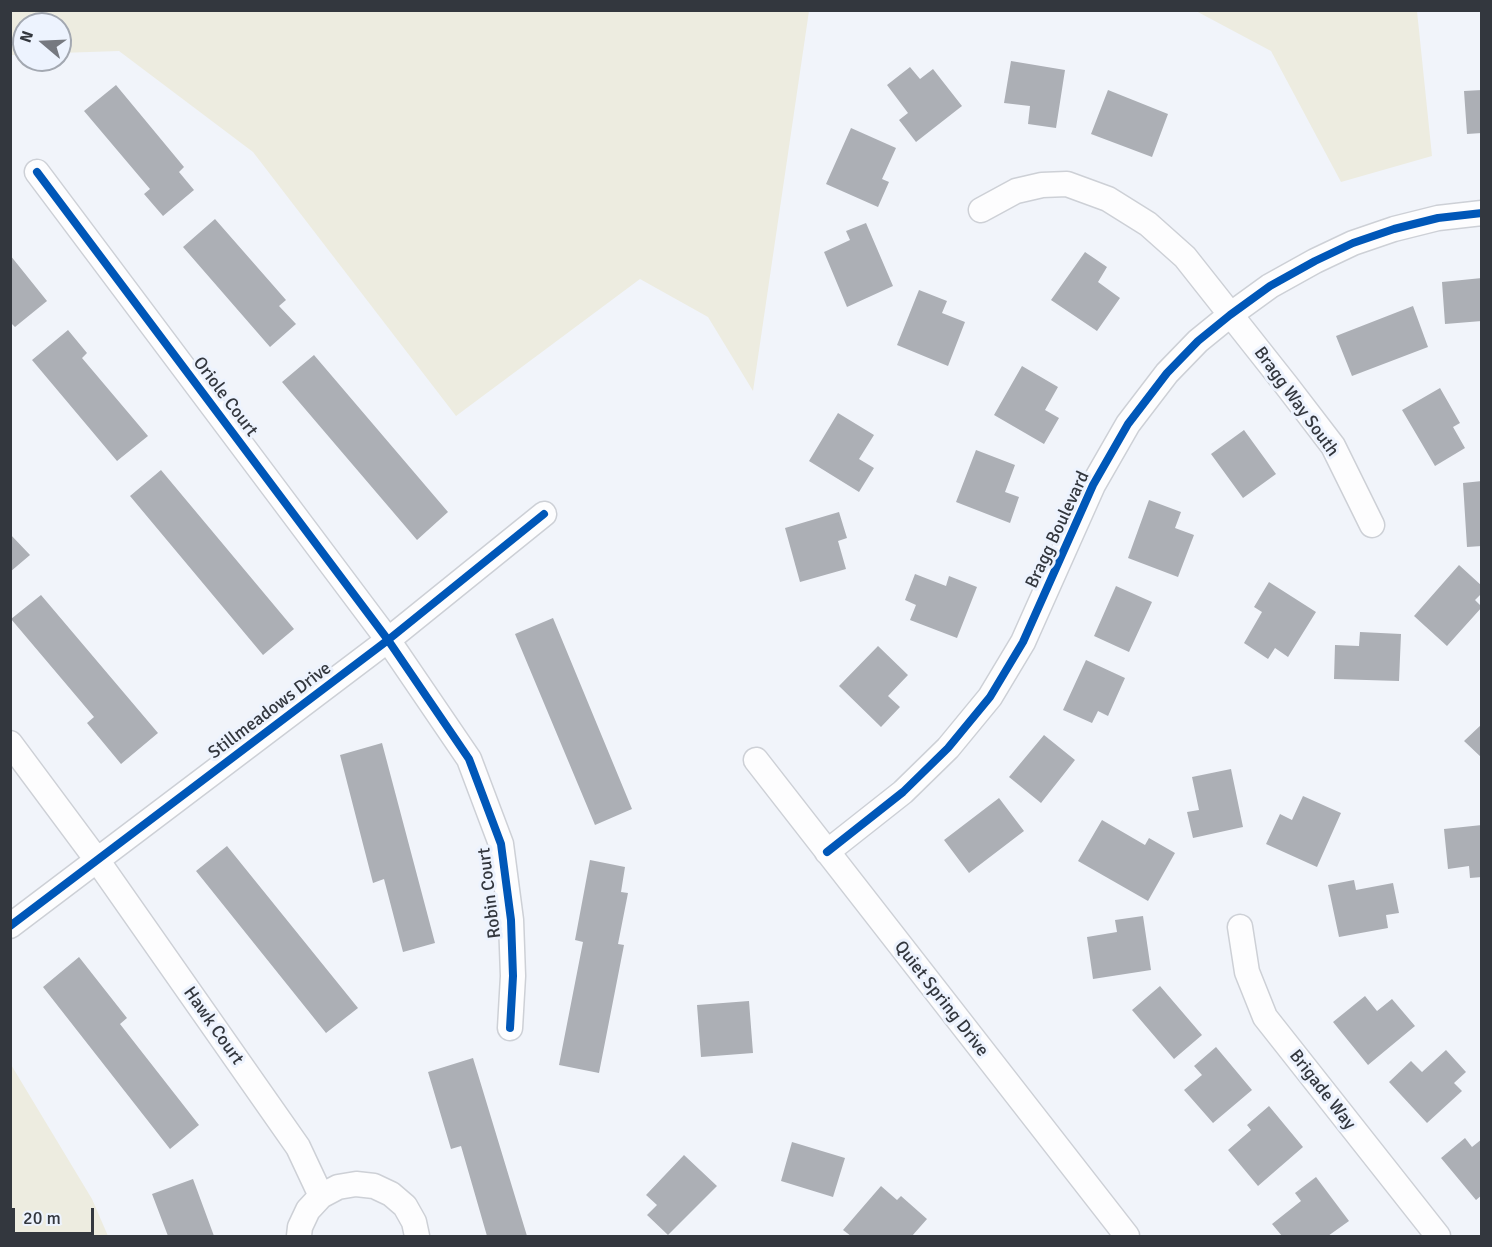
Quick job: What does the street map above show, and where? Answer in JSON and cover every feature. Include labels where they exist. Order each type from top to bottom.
[{"type":"street","name":"Oriole Court","points":[[37,172],[388,640]]},
{"type":"street","name":"Bragg Way South","points":[[981,210],[1016,191],[1042,185],[1067,184],[1108,199],[1148,224],[1185,257],[1333,446],[1372,525]]},
{"type":"street","name":"Bragg Boulevard","points":[[827,852],[903,792],[948,748],[990,697],[1023,642],[1093,485],[1128,424],[1167,373],[1198,341],[1270,286],[1353,243],[1394,229],[1438,218],[1482,213]]},
{"type":"street","name":"Stillmeadows Drive","points":[[10,926],[388,640],[544,514]]},
{"type":"street","name":"Robin Court","points":[[388,640],[470,759],[501,844],[511,920],[513,976],[510,1028]]},
{"type":"street","name":"Hawk Court","points":[[10,743],[97,860],[298,1147],[321,1196]]},
{"type":"street","name":"Quiet Spring Drive","points":[[756,760],[1127,1236]]},
{"type":"street","name":"Brigade Way","points":[[1240,927],[1247,972],[1265,1017],[1438,1236]]},
{"type":"street","points":[[299,1236],[300,1227],[308,1210],[321,1196],[338,1187],[356,1184],[374,1186],[391,1194],[405,1206],[414,1222],[417,1236]]},
{"type":"shaded area","points":[[10,11],[809,11],[753,391],[708,317],[640,279],[456,416],[253,152],[119,51],[72,53],[72,12],[12,12],[11,55]]},
{"type":"shaded area","points":[[1196,11],[1417,11],[1432,156],[1341,182],[1271,51]]},
{"type":"shaded area","points":[[10,1063],[92,1199],[108,1236],[11,1236]]},
{"type":"building","points":[[1011,61],[1065,70],[1056,128],[1028,124],[1030,106],[1004,103]]},
{"type":"building","points":[[910,67],[920,79],[933,69],[962,106],[916,142],[899,120],[908,113],[887,85]]},
{"type":"building","points":[[116,85],[184,167],[179,172],[194,190],[163,216],[144,194],[150,189],[84,111]]},
{"type":"building","points":[[1108,90],[1168,114],[1152,157],[1091,134]]},
{"type":"building","points":[[1482,90],[1482,133],[1467,134],[1464,91]]},
{"type":"building","points":[[851,128],[896,148],[882,179],[889,182],[878,207],[826,184]]},
{"type":"building","points":[[215,219],[286,300],[279,306],[296,324],[270,347],[183,247]]},
{"type":"building","points":[[866,223],[893,286],[847,307],[824,252],[850,240],[846,231]]},
{"type":"building","points":[[1085,252],[1107,267],[1098,282],[1120,298],[1097,331],[1051,300]]},
{"type":"building","points":[[10,255],[47,301],[15,327],[10,322]]},
{"type":"building","points":[[1482,278],[1482,321],[1445,324],[1442,282]]},
{"type":"building","points":[[919,290],[947,301],[942,313],[965,322],[948,366],[897,345]]},
{"type":"building","points":[[1413,306],[1428,347],[1352,376],[1336,336]]},
{"type":"building","points":[[68,330],[87,353],[82,358],[148,436],[117,461],[32,360]]},
{"type":"building","points":[[314,355],[448,512],[417,540],[282,382]]},
{"type":"building","points":[[1022,366],[1058,387],[1045,410],[1059,418],[1044,444],[994,415]]},
{"type":"building","points":[[1440,388],[1460,423],[1453,427],[1465,448],[1435,466],[1402,410]]},
{"type":"building","points":[[838,413],[874,435],[859,459],[874,468],[859,492],[809,461]]},
{"type":"building","points":[[1244,430],[1276,474],[1243,498],[1211,454]]},
{"type":"building","points":[[976,450],[1015,465],[1005,492],[1019,497],[1010,523],[956,502]]},
{"type":"building","points":[[161,470],[294,629],[263,655],[130,496]]},
{"type":"building","points":[[1482,481],[1482,546],[1467,547],[1463,483]]},
{"type":"building","points":[[1149,500],[1181,512],[1175,528],[1194,535],[1178,577],[1128,558]]},
{"type":"building","points":[[839,512],[847,538],[838,541],[846,569],[800,582],[785,528]]},
{"type":"building","points":[[10,534],[30,555],[10,572]]},
{"type":"building","points":[[1459,565],[1482,586],[1482,593],[1475,600],[1482,607],[1447,646],[1414,616]]},
{"type":"building","points":[[915,574],[946,586],[949,576],[977,587],[957,638],[910,620],[916,605],[905,600]]},
{"type":"building","points":[[1269,582],[1316,612],[1288,657],[1275,648],[1268,659],[1244,643],[1262,612],[1254,607]]},
{"type":"building","points":[[1116,586],[1152,602],[1129,652],[1094,636]]},
{"type":"building","points":[[41,595],[158,733],[121,764],[87,723],[94,717],[11,619]]},
{"type":"building","points":[[553,618],[632,809],[595,825],[515,634]]},
{"type":"building","points":[[1360,632],[1401,634],[1399,681],[1334,679],[1335,645],[1359,646]]},
{"type":"building","points":[[878,646],[908,675],[888,696],[900,707],[881,727],[839,686]]},
{"type":"building","points":[[1086,660],[1125,678],[1108,716],[1098,711],[1092,723],[1063,710]]},
{"type":"building","points":[[1482,724],[1482,758],[1464,741]]},
{"type":"building","points":[[1044,735],[1075,760],[1041,803],[1009,777]]},
{"type":"building","points":[[382,743],[435,943],[403,952],[384,879],[373,883],[340,755]]},
{"type":"building","points":[[1231,769],[1243,827],[1193,838],[1187,812],[1199,810],[1192,777]]},
{"type":"building","points":[[1303,796],[1341,813],[1317,867],[1266,844],[1280,814],[1292,820]]},
{"type":"building","points":[[999,798],[1024,831],[969,873],[944,840]]},
{"type":"building","points":[[1102,820],[1145,845],[1149,838],[1175,853],[1148,901],[1078,861]]},
{"type":"building","points":[[1482,825],[1482,877],[1470,878],[1469,866],[1448,869],[1444,829]]},
{"type":"building","points":[[227,846],[358,1008],[326,1033],[196,871]]},
{"type":"building","points":[[590,860],[625,867],[621,892],[628,893],[618,944],[624,945],[599,1073],[559,1065],[583,942],[575,940]]},
{"type":"building","points":[[1354,880],[1356,890],[1393,883],[1399,913],[1386,915],[1388,928],[1339,937],[1328,885]]},
{"type":"building","points":[[1143,916],[1151,970],[1093,979],[1087,937],[1117,932],[1115,920]]},
{"type":"building","points":[[79,957],[127,1018],[120,1024],[199,1125],[170,1149],[43,987]]},
{"type":"building","points":[[1160,986],[1202,1035],[1174,1059],[1132,1010]]},
{"type":"building","points":[[1365,996],[1377,1011],[1392,999],[1415,1026],[1368,1065],[1333,1022]]},
{"type":"building","points":[[749,1001],[753,1053],[701,1057],[697,1005]]},
{"type":"building","points":[[1216,1047],[1252,1090],[1213,1123],[1184,1090],[1202,1075],[1194,1066]]},
{"type":"building","points":[[1446,1050],[1466,1072],[1454,1083],[1462,1091],[1427,1123],[1389,1082],[1411,1061],[1422,1072]]},
{"type":"building","points":[[473,1058],[527,1236],[487,1236],[461,1146],[451,1149],[428,1072]]},
{"type":"building","points":[[1269,1106],[1303,1147],[1258,1186],[1228,1150],[1251,1130],[1247,1125]]},
{"type":"building","points":[[1465,1138],[1472,1147],[1482,1139],[1482,1195],[1476,1200],[1441,1158]]},
{"type":"building","points":[[792,1142],[845,1158],[833,1197],[781,1181]]},
{"type":"building","points":[[684,1155],[717,1186],[668,1235],[647,1215],[657,1205],[646,1195]]},
{"type":"building","points":[[1316,1177],[1349,1221],[1328,1236],[1282,1236],[1272,1224],[1301,1201],[1295,1193]]},
{"type":"building","points":[[193,1179],[214,1236],[168,1236],[152,1194]]},
{"type":"building","points":[[881,1186],[897,1200],[901,1196],[927,1219],[912,1236],[851,1236],[843,1230]]},
{"type":"cycle path","points":[[37,172],[388,640],[469,759],[501,844],[511,920],[513,976],[510,1028]]},
{"type":"cycle path","points":[[827,852],[903,792],[948,748],[990,697],[1023,642],[1093,485],[1128,424],[1167,373],[1198,341],[1270,286],[1353,243],[1394,229],[1438,218],[1482,213]]},
{"type":"cycle path","points":[[10,926],[388,640],[544,514]]}]
